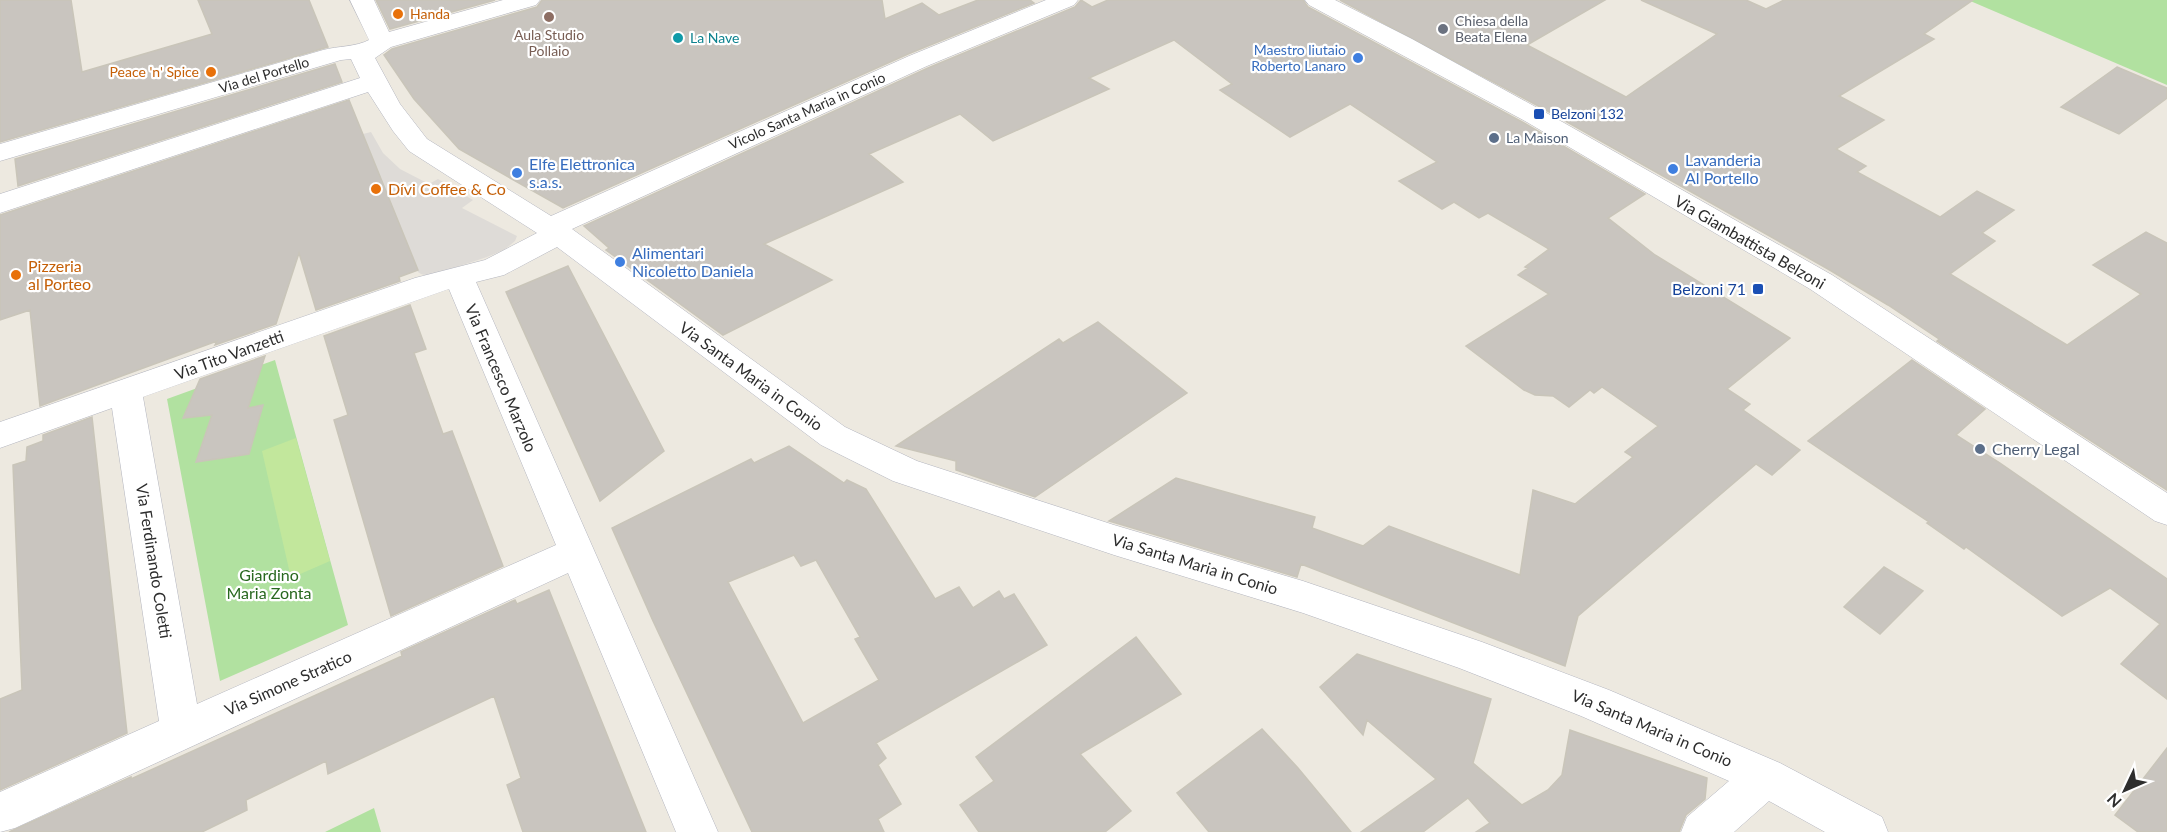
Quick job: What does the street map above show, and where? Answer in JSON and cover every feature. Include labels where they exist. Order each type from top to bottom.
[{"type":"street","points":[[362,0],[374,47],[363,58],[401,127],[417,145],[554,231],[494,268],[459,277]]},
{"type":"street","name":"Via del Portello","points":[[0,153],[332,55],[374,47],[528,0]]},
{"type":"street","name":"Vicolo Santa Maria in Conio","points":[[554,231],[918,61],[1066,0]]},
{"type":"street","name":"Via Giambattista Belzoni","points":[[1317,0],[1534,116],[1821,282],[2167,511]]},
{"type":"street","name":"Via del Portello","points":[[0,174],[346,71]]},
{"type":"street","points":[[0,204],[375,81]]},
{"type":"street","name":"Via Santa Maria in Conio","points":[[554,231],[833,436],[905,471],[1114,540],[1303,597],[1468,654],[1595,703],[1765,777],[1867,832]]},
{"type":"street","name":"Via Tito Vanzetti","points":[[0,435],[426,285],[459,277]]},
{"type":"street","name":"Via Francesco Marzolo","points":[[459,277],[697,832]]},
{"type":"street","name":"Via Ferdinando Coletti","points":[[126,391],[181,731]]},
{"type":"street","name":"Via Simone Stratico","points":[[0,813],[577,552]]},
{"type":"street","points":[[1702,832],[1765,777]]},
{"type":"green space","points":[[1968,0],[2167,0],[2167,85]]},
{"type":"green space","name":"Giardino Maria Zonta","points":[[275,360],[348,625],[220,681],[167,399]]},
{"type":"green space","points":[[296,438],[330,561],[291,578],[262,451]]},
{"type":"green space","points":[[374,808],[381,832],[325,832]]},
{"type":"shaded area","points":[[371,132],[383,153],[400,169],[429,184],[438,179],[473,200],[462,208],[517,236],[515,241],[504,250],[487,257],[429,276],[418,272],[363,134]]},
{"type":"building","points":[[0,0],[71,0],[82,72],[212,34],[198,0],[309,0],[328,47],[0,142]]},
{"type":"building","points":[[376,0],[495,0],[390,29]]},
{"type":"building","points":[[542,0],[882,0],[885,19],[922,3],[939,15],[978,0],[1030,0],[1034,3],[908,54],[563,208],[459,149],[414,99],[384,55],[392,49],[537,7]]},
{"type":"building","points":[[1081,0],[1092,7],[1108,0],[1303,0],[1308,7],[1524,123],[1645,194],[1608,218],[1655,255],[1790,338],[1727,389],[1750,404],[1743,410],[1800,450],[1772,475],[1756,464],[1578,616],[1565,666],[1301,564],[1297,577],[1109,521],[1176,478],[1315,517],[1312,528],[1363,546],[1389,526],[1520,575],[1533,490],[1575,504],[1633,457],[1625,452],[1658,426],[1602,387],[1594,393],[1590,390],[1569,407],[1553,396],[1535,395],[1524,390],[1466,346],[1549,294],[1518,275],[1549,249],[1488,213],[1479,218],[1454,202],[1442,209],[1399,181],[1437,162],[1350,104],[1290,137],[1220,90],[1232,84],[1174,40],[1089,78],[1109,89],[993,141],[960,114],[869,154],[903,182],[764,244],[832,280],[723,335],[606,250],[609,248],[584,226],[928,68],[1075,7]]},
{"type":"building","points":[[1340,0],[1605,0],[1527,45],[1626,97],[1717,34],[1641,0],[1746,0],[1766,9],[1784,0],[1973,0],[1924,34],[1934,39],[1839,96],[1884,120],[1836,149],[1866,166],[1857,172],[1940,217],[1977,191],[2014,210],[1982,233],[1995,241],[1950,274],[2067,345],[2141,294],[2093,265],[2146,232],[2167,243],[2167,490],[1937,341],[1939,339],[1888,305],[1828,269],[1544,109]]},
{"type":"building","points":[[335,64],[342,82],[18,186],[15,159]]},
{"type":"building","points":[[2117,67],[2167,88],[2167,98],[2119,134],[2061,107]]},
{"type":"building","points":[[349,100],[418,270],[399,277],[400,281],[316,310],[299,253],[276,324],[215,345],[217,341],[40,406],[30,310],[0,320],[0,215]]},
{"type":"building","points":[[568,266],[664,451],[600,501],[506,292]]},
{"type":"building","points":[[410,305],[426,349],[414,353],[443,434],[452,431],[503,566],[391,616],[334,420],[348,415],[324,336]]},
{"type":"building","points":[[1098,322],[1187,393],[1035,497],[956,470],[956,461],[896,446],[1059,339],[1063,343]]},
{"type":"building","points":[[265,356],[248,408],[263,405],[249,454],[196,462],[212,415],[183,418],[200,379]]},
{"type":"building","points":[[1912,360],[1985,409],[1956,435],[2167,579],[2167,699],[2121,664],[2160,624],[2110,588],[2062,616],[1966,547],[1964,549],[1927,523],[1929,522],[1808,441]]},
{"type":"building","points":[[92,417],[127,733],[0,790],[0,699],[22,690],[13,465],[26,461],[27,447],[43,441],[43,435]]},
{"type":"building","points":[[789,446],[844,483],[847,480],[866,489],[935,599],[959,587],[973,608],[999,591],[1004,599],[1014,594],[1047,645],[876,743],[886,758],[878,765],[901,804],[878,819],[884,832],[752,832],[612,528],[751,459],[754,463]],"holes":[[[794,555],[801,566],[816,560],[860,637],[855,639],[879,680],[803,723],[728,582]]]},
{"type":"building","points":[[1884,567],[1923,591],[1880,634],[1844,607]]},
{"type":"building","points":[[549,590],[646,832],[523,832],[507,785],[521,778],[494,696],[328,774],[326,761],[246,800],[247,810],[202,832],[9,832],[402,656],[401,652],[515,600],[517,604]]},
{"type":"building","points":[[1136,637],[1181,694],[1080,754],[1131,811],[1105,832],[979,832],[960,805],[994,781],[976,757]]},
{"type":"building","points":[[1357,654],[1491,699],[1473,763],[1522,805],[1548,790],[1562,775],[1570,730],[1707,778],[1705,799],[1686,815],[1679,832],[1476,832],[1490,823],[1468,798],[1423,832],[1361,832],[1436,779],[1367,720],[1363,735],[1320,687]]},
{"type":"building","points":[[1262,729],[1351,832],[1209,832],[1177,793]]},
{"type":"building","points":[[2167,748],[2167,832],[2138,832],[2115,815]]},
{"type":"place","name":"Handa","points":[[398,14]]},
{"type":"place","name":"Aula Studio Pollaio","points":[[549,17]]},
{"type":"place","name":"Chiesa della Beata Elena","points":[[1443,29]]},
{"type":"place","name":"La Nave","points":[[678,38]]},
{"type":"place","name":"Maestro liutaio Roberto Lanaro","points":[[1358,58]]},
{"type":"place","name":"Peace 'n' Spice","points":[[211,72]]},
{"type":"place","name":"Belzoni 132","points":[[1539,114]]},
{"type":"place","name":"La Maison","points":[[1494,138]]},
{"type":"place","name":"Lavanderia Al Portello","points":[[1673,169]]},
{"type":"place","name":"Elfe Elettronica s.a.s.","points":[[517,173]]},
{"type":"place","name":"Dívi Coffee & Co","points":[[376,189]]},
{"type":"place","name":"Alimentari Nicoletto Daniela","points":[[620,262]]},
{"type":"place","name":"Pizzeria al Porteo","points":[[16,275]]},
{"type":"place","name":"Belzoni 71","points":[[1758,289]]},
{"type":"place","name":"Cherry Legal","points":[[1980,449]]}]
